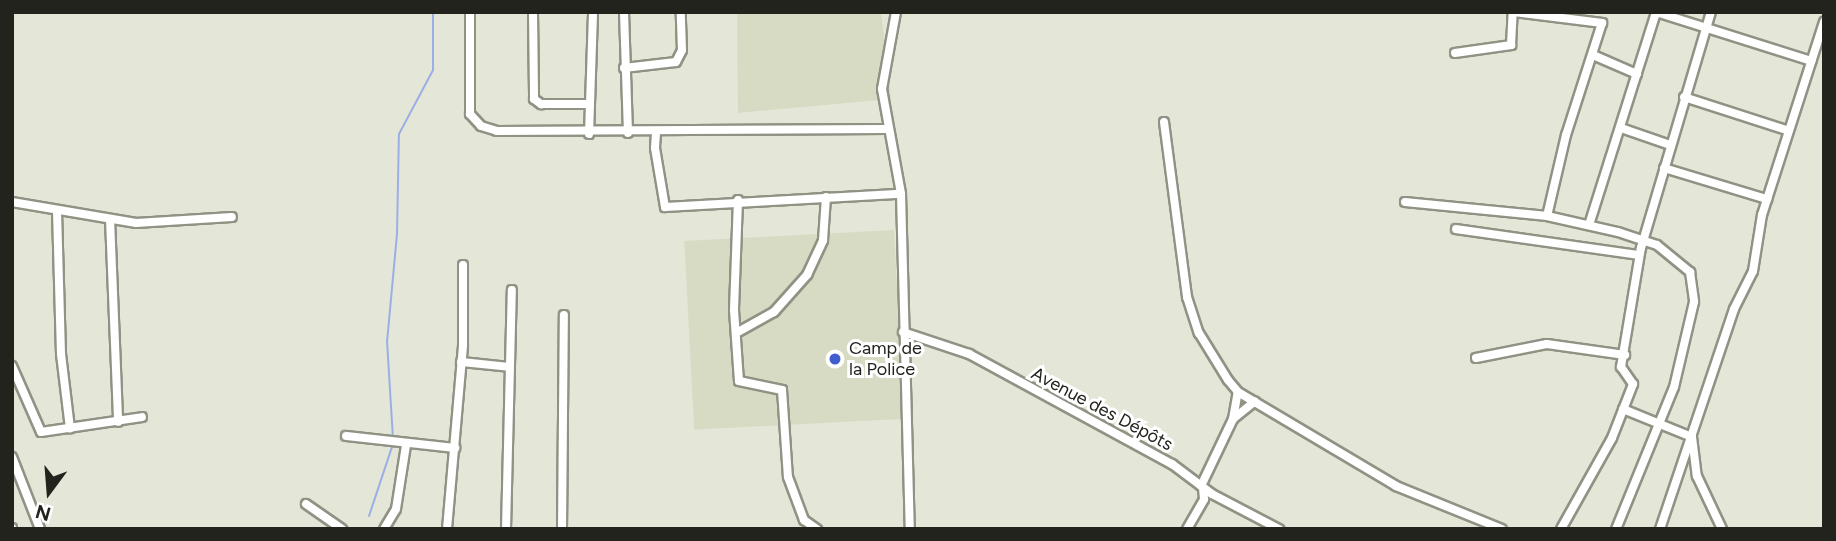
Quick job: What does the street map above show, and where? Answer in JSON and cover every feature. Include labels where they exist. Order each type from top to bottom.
[{"type":"street","points":[[470,12],[473,121],[497,131],[589,134],[886,129]]},
{"type":"street","points":[[533,12],[534,99],[541,104],[590,104]]},
{"type":"street","points":[[589,134],[593,12]]},
{"type":"street","points":[[624,12],[628,133]]},
{"type":"street","points":[[624,68],[676,62],[682,50],[681,12]]},
{"type":"street","points":[[896,12],[882,89],[886,129],[901,194],[910,529]]},
{"type":"street","points":[[1455,53],[1511,44],[1513,12],[1600,21],[1566,135],[1547,216]]},
{"type":"street","points":[[1589,225],[1656,12],[1811,61]]},
{"type":"street","points":[[1560,529],[1574,511],[1633,384],[1621,370],[1639,255],[1711,12]]},
{"type":"street","points":[[1660,529],[1734,309],[1753,271],[1767,199],[1824,22]]},
{"type":"street","points":[[1592,55],[1637,74]]},
{"type":"street","points":[[1684,97],[1789,131]]},
{"type":"street","points":[[1164,122],[1192,315],[1209,351],[1238,392],[1396,486],[1502,529]]},
{"type":"street","points":[[1621,128],[1670,145]]},
{"type":"street","points":[[656,133],[654,149],[665,207],[738,200],[901,194]]},
{"type":"street","points":[[1664,168],[1767,199]]},
{"type":"street","points":[[738,332],[774,312],[807,275],[823,240],[826,197]]},
{"type":"street","points":[[738,200],[734,237],[740,382],[783,393],[788,477],[804,520],[817,529]]},
{"type":"street","points":[[12,202],[136,223],[232,217]]},
{"type":"street","points":[[1405,202],[1547,216],[1589,225],[1643,239],[1685,265],[1695,283],[1684,351],[1660,426],[1616,529]]},
{"type":"street","points":[[57,211],[61,354],[70,428]]},
{"type":"street","points":[[110,219],[118,422]]},
{"type":"street","points":[[1456,229],[1639,255]]},
{"type":"street","points":[[447,529],[456,448],[463,265]]},
{"type":"street","points":[[506,529],[513,290]]},
{"type":"street","points":[[562,529],[564,315]]},
{"type":"street","name":"Avenue des Dépôts","points":[[903,332],[969,354],[1172,464],[1212,494],[1279,529]]},
{"type":"street","points":[[1476,358],[1547,344],[1625,355]]},
{"type":"street","points":[[461,362],[510,367]]},
{"type":"street","points":[[12,366],[39,431],[142,417]]},
{"type":"street","points":[[1204,499],[1202,487],[1233,419],[1238,392]]},
{"type":"street","points":[[1233,419],[1255,401]]},
{"type":"street","points":[[1623,410],[1692,437]]},
{"type":"street","points":[[346,436],[407,445],[456,448]]},
{"type":"street","points":[[1692,437],[1697,476],[1722,529]]},
{"type":"street","points":[[384,529],[397,509],[407,445]]},
{"type":"street","points":[[12,457],[16,477],[40,529]]},
{"type":"street","points":[[1187,529],[1204,499],[1212,494]]},
{"type":"street","points":[[306,504],[342,529]]},
{"type":"shaded area","points":[[737,12],[881,12],[891,99],[738,113]]},
{"type":"shaded area","points":[[894,230],[904,419],[694,430],[684,241]]},
{"type":"waterway","points":[[393,439],[387,342],[397,234],[399,134],[433,70],[433,12]]},
{"type":"waterway","points":[[369,516],[393,444]]},
{"type":"place","name":"Camp de la Police","points":[[835,359]]}]
